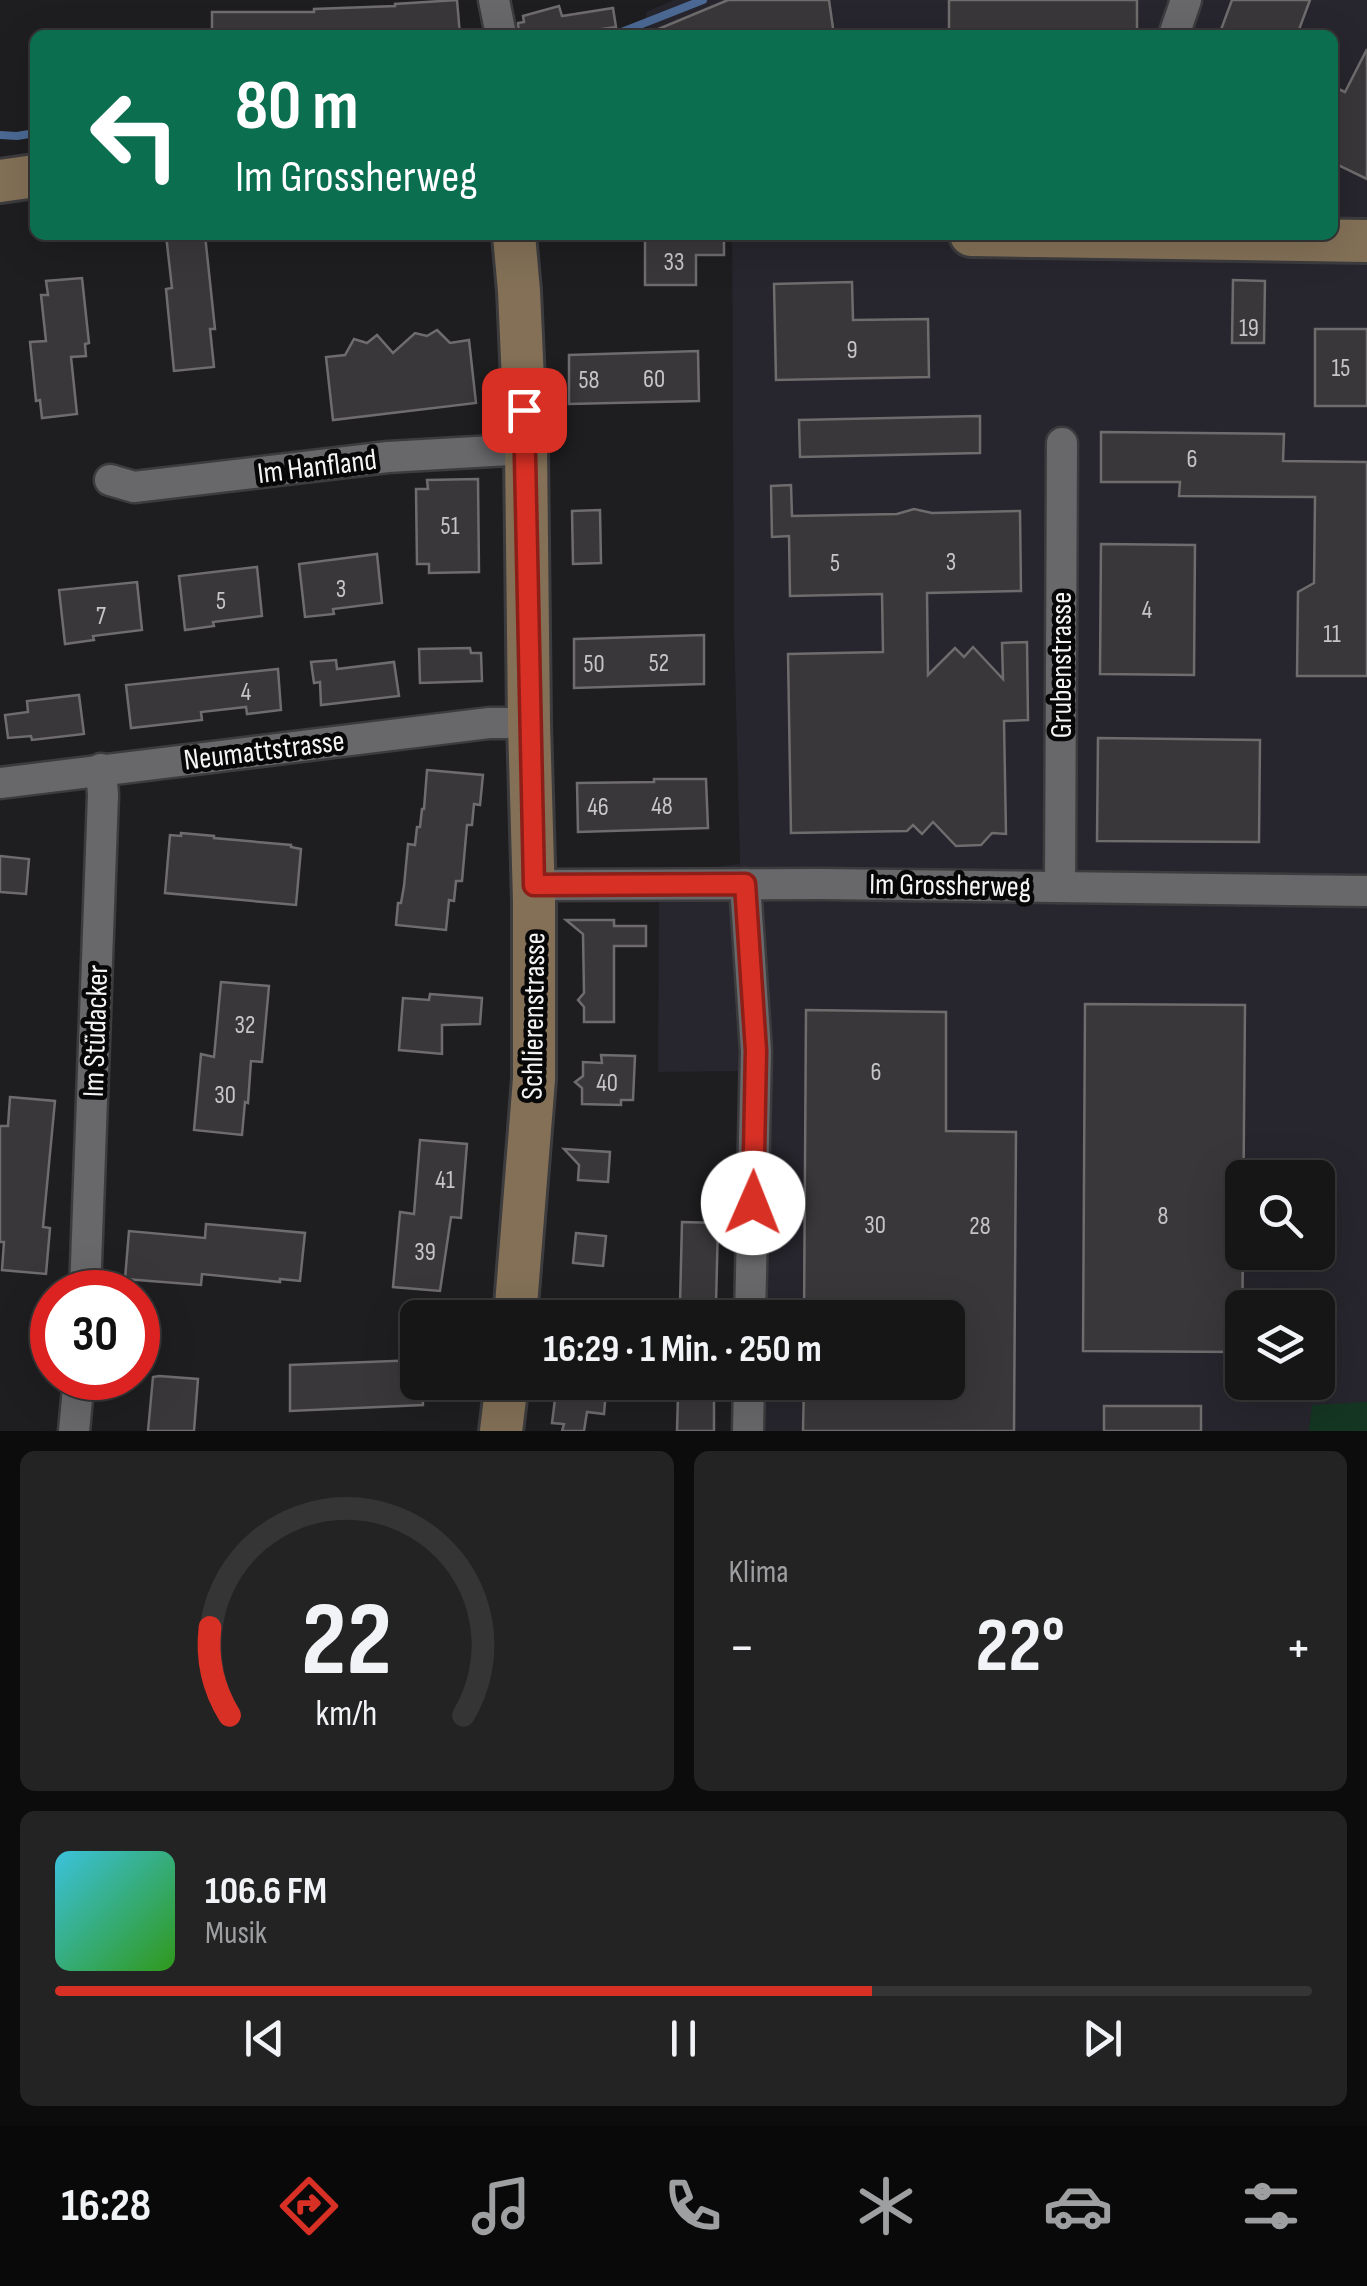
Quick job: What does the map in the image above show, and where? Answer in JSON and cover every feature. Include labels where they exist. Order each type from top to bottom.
[{"type":"street","points":[[494,0],[500,30]]},
{"type":"street","points":[[1176,30],[1186,0]]},
{"type":"street","points":[[0,181],[30,177]]},
{"type":"street","name":"Schlierenstrasse","points":[[514,240],[526,449],[534,885],[534,1079],[516,1300]]},
{"type":"street","points":[[1318,240],[1367,241]]},
{"type":"street","name":"Grubenstrasse","points":[[1060,887],[1062,443]]},
{"type":"street","name":"Im Hanfland","points":[[110,480],[134,487],[388,457],[526,449]]},
{"type":"street","name":"Neumattstrasse","points":[[0,783],[490,723],[529,724]]},
{"type":"street","name":"Im Stüdacker","points":[[86,1270],[102,769]]},
{"type":"street","points":[[745,884],[756,1051],[750,1300]]},
{"type":"street","name":"Im Grossherweg","points":[[534,885],[1367,891]]},
{"type":"street","points":[[74,1431],[77,1400]]},
{"type":"street","points":[[502,1431],[505,1400]]},
{"type":"street","points":[[748,1431],[749,1400]]},
{"type":"shaded area","points":[[674,0],[1367,0],[1367,1431],[739,1431],[740,1400],[965,1400],[965,1300],[741,1300],[743,1071],[658,1072],[659,873],[740,864],[734,630],[732,240],[1338,240],[1338,30],[647,30],[646,12]]},
{"type":"green space","points":[[1367,1402],[1367,1431],[1309,1431],[1312,1405]]},
{"type":"building","points":[[457,0],[460,30],[212,30],[212,12],[314,12]]},
{"type":"building","points":[[728,0],[829,0],[833,30],[656,30]]},
{"type":"building","points":[[949,0],[1137,0],[1137,30],[949,30]]},
{"type":"building","points":[[1232,0],[1310,0],[1299,30],[1221,30]]},
{"type":"building","points":[[559,6],[562,16],[613,8],[616,27],[519,30],[523,16]]},
{"type":"building","points":[[1367,49],[1367,179],[1338,165],[1338,89],[1345,92]]},
{"type":"building","points":[[167,240],[206,240],[215,329],[210,329],[214,367],[174,371],[166,289],[172,288]]},
{"type":"building","points":[[645,240],[724,240],[724,255],[696,255],[696,285],[645,285]]},
{"type":"building","points":[[82,278],[89,343],[85,344],[86,356],[71,357],[77,414],[42,418],[40,400],[36,401],[30,342],[46,341],[41,295],[48,295],[46,281]]},
{"type":"building","points":[[1233,280],[1265,281],[1264,343],[1232,343]]},
{"type":"building","points":[[852,282],[853,320],[928,319],[929,377],[776,380],[774,284]]},
{"type":"building","points":[[1315,329],[1367,329],[1367,406],[1315,406]]},
{"type":"building","points":[[437,330],[450,343],[469,340],[476,403],[333,420],[326,357],[345,355],[354,339],[367,343],[377,335],[393,353],[415,333],[427,336]]},
{"type":"building","points":[[698,351],[699,401],[569,404],[569,355]]},
{"type":"building","points":[[980,416],[980,453],[800,457],[799,420]]},
{"type":"building","points":[[1101,432],[1284,434],[1283,461],[1367,462],[1367,676],[1297,676],[1298,592],[1314,583],[1315,497],[1179,496],[1180,482],[1101,482]]},
{"type":"building","points":[[478,479],[479,572],[429,573],[429,564],[417,564],[416,489],[428,489],[427,480]]},
{"type":"building","points":[[791,485],[792,516],[897,514],[914,509],[932,513],[1020,511],[1021,591],[927,593],[928,675],[955,648],[964,657],[973,647],[1003,679],[1002,643],[1027,642],[1028,720],[1004,721],[1006,834],[992,833],[981,845],[956,846],[933,822],[922,834],[913,825],[907,831],[791,833],[788,654],[883,652],[882,594],[790,596],[789,536],[772,537],[771,486]]},
{"type":"building","points":[[600,510],[601,563],[573,564],[572,511]]},
{"type":"building","points":[[1101,544],[1195,545],[1194,675],[1100,674]]},
{"type":"building","points":[[377,554],[382,603],[305,617],[299,564]]},
{"type":"building","points":[[257,567],[262,616],[185,630],[179,576]]},
{"type":"building","points":[[137,582],[142,630],[65,644],[59,590]]},
{"type":"building","points":[[704,635],[704,684],[574,688],[574,639]]},
{"type":"building","points":[[470,648],[471,653],[481,653],[482,681],[420,683],[419,649]]},
{"type":"building","points":[[336,660],[337,669],[394,662],[399,696],[321,705],[320,682],[314,683],[311,662]]},
{"type":"building","points":[[278,669],[281,710],[247,714],[246,707],[201,712],[202,720],[131,728],[126,685]]},
{"type":"building","points":[[79,695],[84,734],[32,740],[31,736],[8,738],[5,715],[28,712],[27,701]]},
{"type":"building","points":[[1098,738],[1260,740],[1259,842],[1097,841]]},
{"type":"building","points":[[427,770],[483,775],[480,805],[474,804],[472,825],[467,825],[462,881],[456,881],[454,901],[449,900],[446,930],[396,925],[408,844],[415,845],[424,809]]},
{"type":"building","points":[[706,779],[708,828],[578,832],[577,783]]},
{"type":"building","points":[[181,833],[301,849],[296,905],[165,893],[170,835]]},
{"type":"building","points":[[0,856],[29,859],[26,894],[0,892]]},
{"type":"building","points":[[566,920],[614,920],[614,926],[646,926],[646,946],[614,946],[614,1022],[584,1022],[584,1007],[578,1000],[584,993],[583,934]]},
{"type":"building","points":[[221,982],[269,986],[262,1062],[251,1061],[242,1135],[194,1130],[201,1054],[214,1057]]},
{"type":"building","points":[[430,994],[482,998],[480,1024],[442,1025],[442,1054],[399,1050],[403,998],[429,1000]]},
{"type":"building","points":[[1085,1004],[1245,1005],[1244,1160],[1225,1160],[1225,1270],[1243,1270],[1243,1290],[1225,1290],[1225,1352],[1083,1351]]},
{"type":"building","points":[[806,1010],[946,1012],[946,1131],[1016,1132],[1014,1431],[803,1431],[804,1400],[965,1400],[965,1300],[804,1300]]},
{"type":"building","points":[[601,1055],[635,1056],[633,1100],[621,1100],[621,1105],[582,1104],[582,1088],[575,1082],[583,1076],[583,1062],[602,1063]]},
{"type":"building","points":[[10,1097],[55,1101],[43,1227],[50,1228],[46,1270],[2,1270],[0,1126],[8,1126]]},
{"type":"building","points":[[420,1140],[467,1144],[461,1218],[451,1217],[440,1291],[393,1287],[400,1212],[414,1214]]},
{"type":"building","points":[[564,1149],[610,1152],[608,1182],[578,1180],[579,1165]]},
{"type":"building","points":[[682,1222],[718,1223],[716,1300],[680,1300]]},
{"type":"building","points":[[206,1224],[305,1233],[300,1281],[202,1274],[201,1285],[160,1282],[160,1270],[126,1270],[129,1231],[205,1238]]},
{"type":"building","points":[[576,1233],[606,1236],[603,1266],[573,1263]]},
{"type":"building","points":[[400,1361],[400,1400],[423,1400],[423,1405],[290,1411],[290,1365]]},
{"type":"building","points":[[160,1376],[198,1379],[194,1431],[148,1431],[151,1400],[160,1400]]},
{"type":"building","points":[[555,1400],[605,1400],[604,1414],[587,1412],[584,1431],[562,1431],[564,1424],[552,1423]]},
{"type":"building","points":[[678,1400],[714,1400],[714,1431],[677,1431]]},
{"type":"building","points":[[1104,1406],[1201,1406],[1201,1431],[1104,1431]]},
{"type":"waterway","points":[[627,30],[703,0]]},
{"type":"waterway","points":[[0,135],[30,134]]},
{"type":"route","points":[[524,410],[534,885],[745,884],[756,1051],[753,1203]]}]
